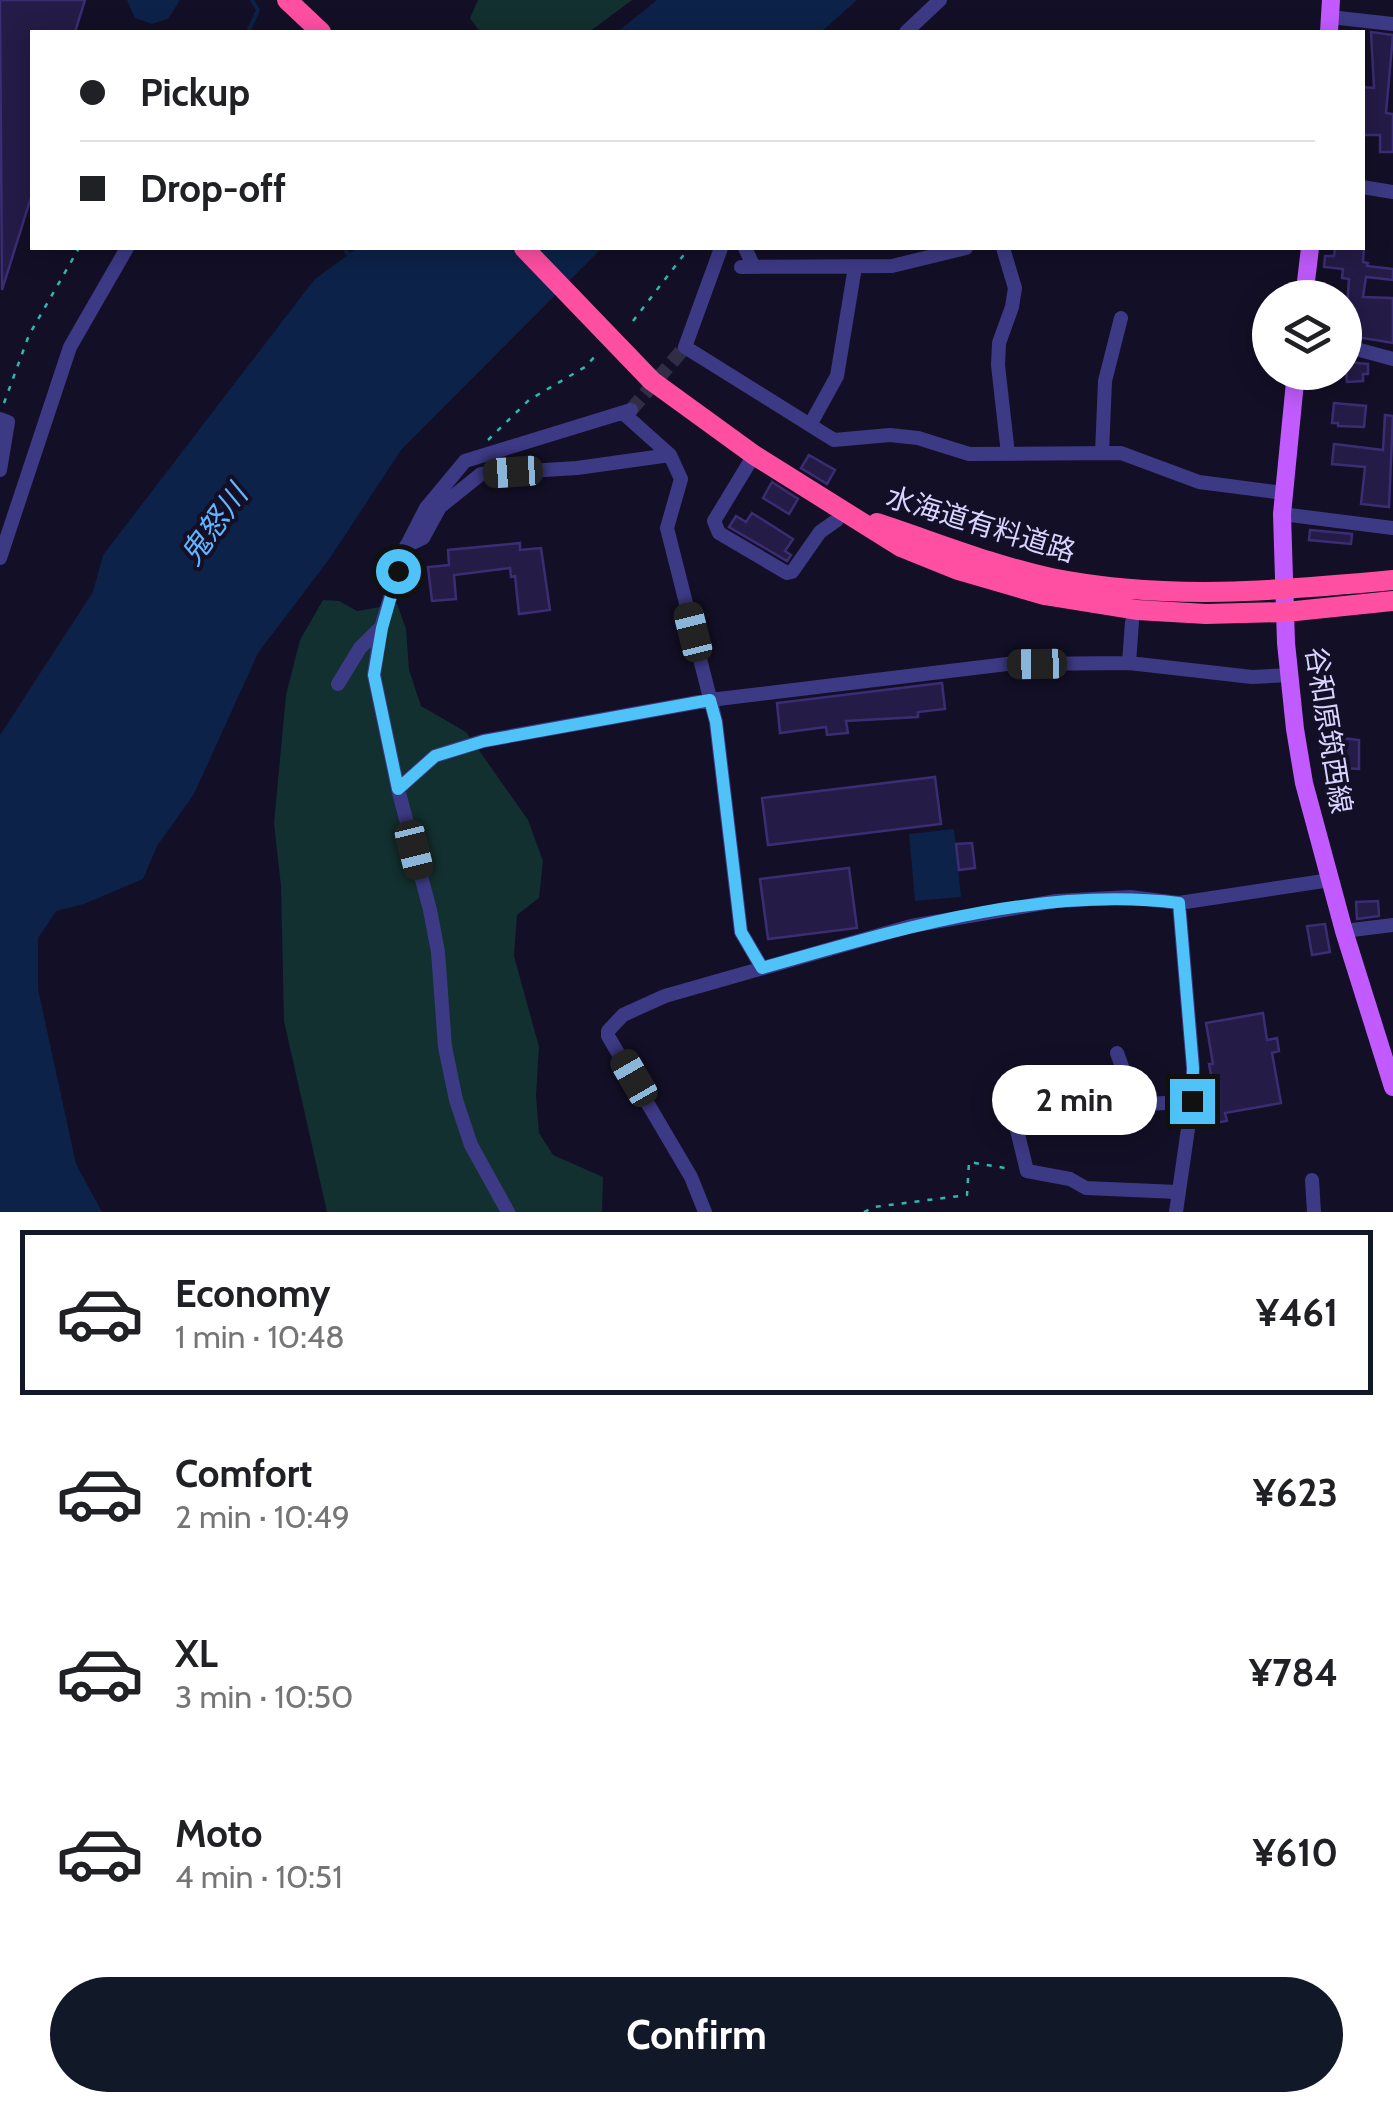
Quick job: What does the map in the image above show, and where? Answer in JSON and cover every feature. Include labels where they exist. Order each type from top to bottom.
[{"type":"highway","points":[[287,0],[319,30]]},
{"type":"highway","name":"水海道有料道路","points":[[526,250],[652,380],[754,455],[901,548],[958,570],[1044,595],[1138,610],[1206,614],[1285,602]]},
{"type":"highway","points":[[1285,602],[1393,580]]},
{"type":"highway","points":[[1285,602],[1393,601]]},
{"type":"main road","points":[[1306,280],[1310,250]]},
{"type":"main road","name":"谷和原筑西線","points":[[1294,390],[1282,514],[1290,675],[1304,783],[1344,931],[1393,1087]]},
{"type":"street","points":[[908,30],[940,0]]},
{"type":"street","points":[[1330,16],[1393,24]]},
{"type":"street","points":[[1365,187],[1393,192]]},
{"type":"street","points":[[0,558],[70,347],[126,250]]},
{"type":"street","points":[[720,250],[685,347],[834,440],[904,436],[969,454],[1120,452],[1198,482],[1282,493]]},
{"type":"street","points":[[745,250],[748,267],[892,266],[958,250]]},
{"type":"street","points":[[874,250],[874,266]]},
{"type":"street","points":[[1004,250],[1015,288],[999,343],[998,364],[1008,454]]},
{"type":"street","points":[[810,425],[836,376],[855,267]]},
{"type":"street","points":[[1102,453],[1105,380],[1121,318]]},
{"type":"street","points":[[1362,350],[1393,358]]},
{"type":"street","points":[[508,1212],[471,1145],[456,1100],[445,1047],[435,938],[374,675],[382,628],[406,546],[426,508],[465,461],[627,411],[670,455],[682,480],[667,528],[716,722],[741,932],[762,968]]},
{"type":"street","points":[[0,417],[8,422],[0,470]]},
{"type":"street","points":[[406,546],[423,538],[440,507],[481,474],[577,468],[670,455]]},
{"type":"street","points":[[754,455],[714,520],[719,533],[787,573],[792,572],[820,532],[838,520],[842,511]]},
{"type":"street","points":[[1282,514],[1393,528]]},
{"type":"street","points":[[1129,662],[1132,622]]},
{"type":"street","points":[[338,684],[360,648],[382,628]]},
{"type":"street","points":[[398,789],[435,756],[484,741],[710,700],[1007,664],[1129,662],[1252,677],[1290,675]]},
{"type":"street","points":[[705,1212],[691,1177],[608,1031],[623,1015],[654,1000],[911,926],[1056,902],[1130,897],[1179,903],[1330,880]]},
{"type":"street","points":[[1176,1212],[1193,1068],[1179,903]]},
{"type":"street","points":[[1344,931],[1393,925]]},
{"type":"street","points":[[1118,1052],[1136,1104],[1192,1101]]},
{"type":"street","points":[[1007,1089],[1028,1171],[1070,1179],[1086,1188],[1177,1192]]},
{"type":"street","points":[[1312,1180],[1314,1212]]},
{"type":"path","points":[[0,417],[29,335],[78,250]]},
{"type":"path","points":[[633,320],[687,250]]},
{"type":"path","points":[[465,461],[529,400],[585,367],[603,348]]},
{"type":"path","points":[[864,1212],[874,1207],[967,1195],[968,1162],[1028,1171]]},
{"type":"green space","points":[[478,0],[632,0],[592,30],[479,30],[470,18]]},
{"type":"green space","points":[[323,600],[339,601],[357,611],[397,604],[406,629],[409,670],[421,706],[466,732],[528,820],[543,861],[539,898],[517,915],[514,956],[539,1047],[539,1133],[553,1155],[603,1177],[602,1212],[327,1212],[284,1021],[281,886],[274,823],[286,695],[300,640]]},
{"type":"water","points":[[127,0],[180,0],[168,19],[152,24],[135,18]]},
{"type":"water","points":[[657,0],[857,0],[823,30],[620,30]]},
{"type":"water","name":"鬼怒川","points":[[354,250],[600,250],[401,450],[330,558],[258,653],[194,794],[157,846],[143,879],[84,904],[56,911],[38,938],[38,989],[76,1164],[102,1212],[0,1212],[0,735],[93,592],[103,555],[314,280]]},
{"type":"water","points":[[954,829],[961,897],[915,901],[909,834]]},
{"type":"building","points":[[0,0],[85,0],[76,30],[30,30],[30,200],[2,290]]},
{"type":"building","points":[[1371,32],[1393,35],[1386,113],[1393,114],[1393,152],[1380,152],[1380,135],[1365,135],[1365,87],[1374,88]]},
{"type":"building","points":[[1335,250],[1364,250],[1363,262],[1367,266],[1393,269],[1393,280],[1366,277],[1363,297],[1393,298],[1393,343],[1362,338],[1362,280],[1342,278],[1343,269],[1324,267],[1325,256],[1334,256]]},
{"type":"building","points":[[1362,363],[1368,364],[1368,374],[1363,374],[1363,381]]},
{"type":"building","points":[[1334,403],[1366,406],[1364,427],[1332,423]]},
{"type":"building","points":[[1385,415],[1393,416],[1389,507],[1361,504],[1365,467],[1332,464],[1334,444],[1383,450]]},
{"type":"building","points":[[809,455],[835,470],[827,484],[801,468]]},
{"type":"building","points":[[772,482],[798,499],[789,514],[763,498]]},
{"type":"building","points":[[752,513],[793,539],[785,551],[791,555],[787,561],[729,527],[736,516],[746,522]]},
{"type":"building","points":[[1310,530],[1352,534],[1351,544],[1309,540]]},
{"type":"building","points":[[520,543],[520,550],[541,548],[550,610],[519,614],[515,576],[511,577],[510,568],[454,575],[456,599],[432,601],[428,567],[449,565],[448,550]]},
{"type":"building","points":[[942,683],[945,709],[918,712],[918,717],[846,721],[848,733],[827,735],[826,727],[780,733],[777,703]]},
{"type":"building","points":[[1327,736],[1359,740],[1359,769],[1321,767],[1321,748],[1327,748]]},
{"type":"building","points":[[935,777],[941,824],[768,845],[762,798]]},
{"type":"building","points":[[972,843],[975,868],[959,870],[956,844]]},
{"type":"building","points":[[849,868],[857,928],[768,939],[760,879]]},
{"type":"building","points":[[1378,901],[1379,916],[1357,919],[1356,902]]},
{"type":"building","points":[[1325,924],[1330,952],[1312,955],[1307,926]]},
{"type":"building","points":[[1263,1013],[1267,1040],[1277,1038],[1279,1051],[1272,1053],[1281,1103],[1225,1113],[1227,1121],[1206,1124],[1203,1083],[1212,1081],[1209,1064],[1213,1064],[1206,1023]]},
{"type":"waterway","points":[[249,30],[258,10],[252,0]]},
{"type":"waterway","points":[[345,250],[348,254]]},
{"type":"tunnel","points":[[631,410],[685,347]]},
{"type":"route","points":[[398,571],[374,675],[398,789],[435,756],[484,741],[710,700],[716,722],[741,932],[762,968],[911,926],[1056,902],[1130,897],[1179,903],[1193,1068],[1192,1101]]}]
